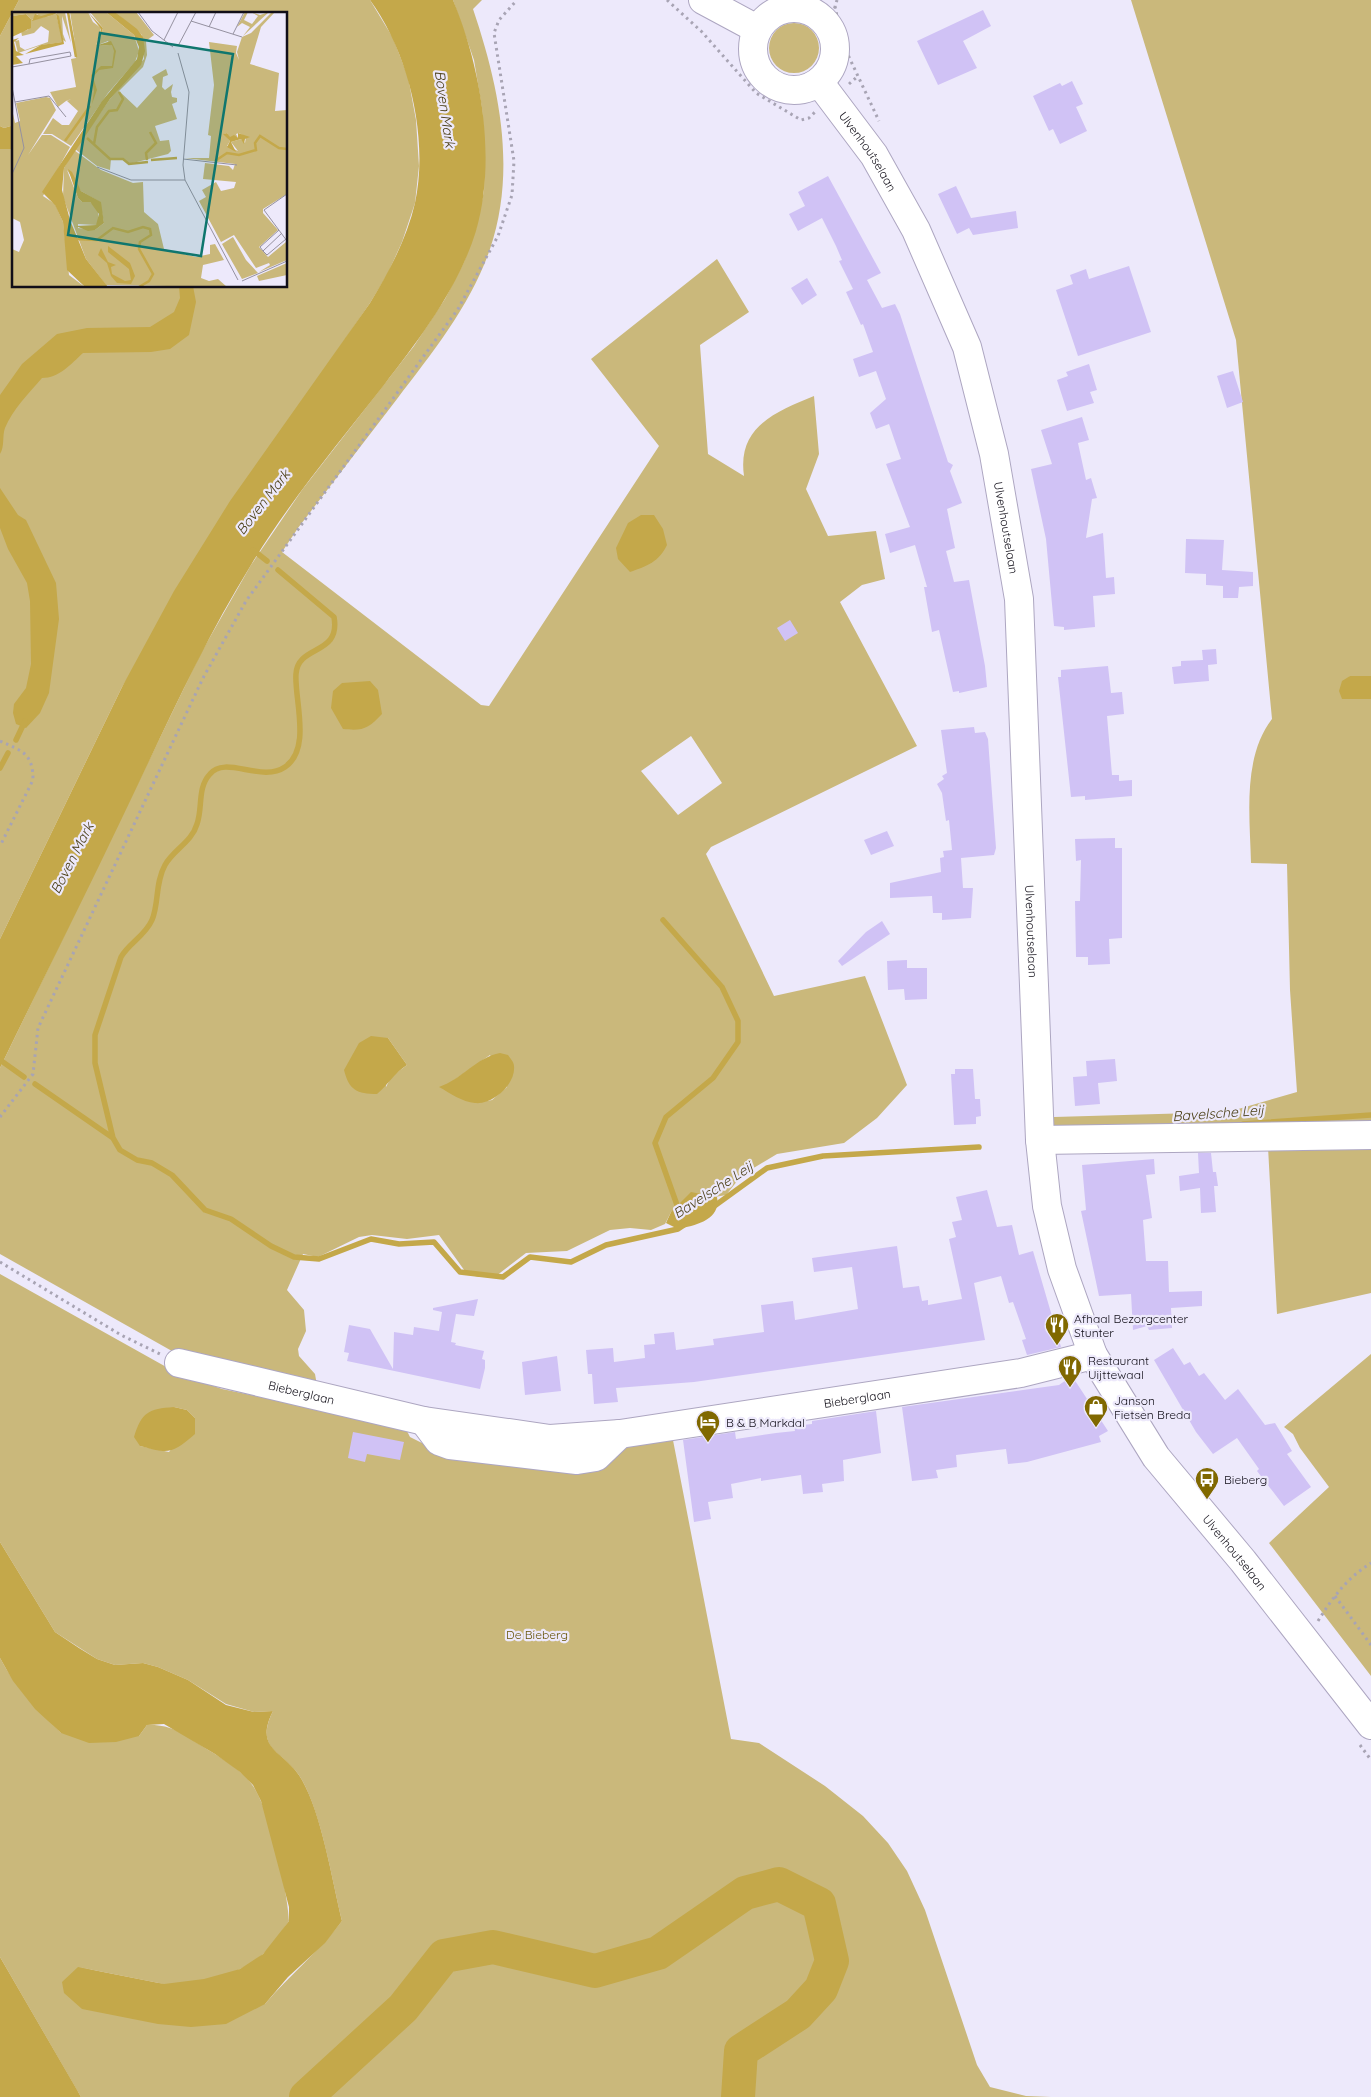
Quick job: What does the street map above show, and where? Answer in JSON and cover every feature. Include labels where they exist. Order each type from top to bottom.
[{"type":"main road","points":[[703,0],[757,29]]},
{"type":"main road","points":[[810,8],[836,48],[831,68],[806,95],[778,87],[766,79],[756,67],[752,52],[757,29],[769,15],[810,8]]},
{"type":"main road","name":"Ulvenhoutselaan","points":[[806,95],[874,155],[916,230],[967,347],[994,454],[1019,599],[1040,1140],[1047,1206],[1062,1269],[1092,1355],[1156,1457],[1243,1561],[1371,1725]]},
{"type":"main road","points":[[1040,1140],[1371,1136]]},
{"type":"main road","name":"Bieberglaan","points":[[180,1363],[424,1421],[550,1439],[620,1434],[1021,1373],[1092,1355]]},
{"type":"path","points":[[0,1117],[33,1074],[38,1028],[203,678],[246,601],[458,309],[498,236],[512,195],[514,161],[494,33],[499,20],[516,0]]},
{"type":"path","points":[[667,0],[702,32],[756,93],[800,120],[809,118],[815,111]]},
{"type":"path","points":[[837,0],[810,8],[842,42],[882,128]]},
{"type":"path","name":"Ulvenhoutselaan","points":[[806,95],[815,111],[822,118]]},
{"type":"path","points":[[0,741],[22,751],[29,757],[33,769],[33,780],[0,846]]},
{"type":"path","points":[[0,1262],[121,1335],[180,1363]]},
{"type":"path","points":[[1317,1623],[1336,1591],[1358,1571],[1371,1563]]},
{"type":"path","points":[[1335,1596],[1371,1645]]},
{"type":"green space","points":[[19,0],[370,0],[393,38],[408,77],[416,120],[419,166],[415,203],[402,242],[387,275],[317,380],[122,687],[0,939],[0,149],[12,149],[12,288],[288,288],[288,12],[13,12]]},
{"type":"green space","points":[[453,0],[482,0],[473,9],[490,68],[501,128],[503,158],[502,189],[498,219],[482,270],[450,328],[298,528],[282,552],[481,705],[489,706],[659,446],[591,359],[717,259],[749,312],[700,345],[708,454],[744,476],[743,459],[746,445],[753,433],[773,415],[814,396],[819,454],[806,489],[828,536],[876,531],[885,579],[862,585],[840,602],[917,746],[711,847],[706,854],[774,996],[865,976],[907,1085],[877,1118],[844,1143],[777,1154],[742,1175],[726,1195],[715,1197],[706,1193],[671,1212],[665,1224],[651,1230],[630,1228],[610,1230],[567,1251],[526,1253],[496,1276],[479,1277],[467,1274],[439,1235],[407,1239],[372,1235],[359,1237],[318,1257],[303,1254],[287,1290],[304,1310],[306,1331],[298,1349],[299,1356],[315,1374],[318,1391],[179,1355],[0,1254],[0,1068],[201,653],[251,565],[302,490],[414,346],[445,299],[464,262],[476,229],[484,191],[485,151],[482,108],[474,60]],"holes":[[[691,736],[722,783],[678,815],[641,771]],[[388,1038],[407,1065],[391,1077],[386,1087]],[[490,1055],[507,1087],[492,1100],[476,1103],[450,1083]]]},
{"type":"green space","points":[[1131,0],[1371,0],[1371,676],[1350,676],[1342,699],[1371,699],[1371,1125],[1054,1132],[1054,1117],[1228,1112],[1297,1092],[1290,990],[1287,864],[1251,863],[1249,808],[1252,770],[1262,734],[1272,719],[1236,340]]},
{"type":"green space","points":[[12,13],[12,126],[4,128],[0,126],[0,36]]},
{"type":"green space","points":[[789,23],[799,23],[812,30],[819,43],[819,53],[812,66],[799,73],[789,73],[780,69],[773,62],[769,53],[769,43],[773,34],[780,27]]},
{"type":"green space","points":[[1371,1144],[1371,1293],[1277,1314],[1268,1147]]},
{"type":"green space","name":"De Bieberg","points":[[0,1274],[177,1373],[222,1389],[405,1427],[410,1437],[428,1446],[613,1443],[672,1435],[731,1739],[759,1743],[825,1786],[863,1816],[888,1843],[907,1871],[925,1910],[977,2065],[990,2087],[1026,2096],[1051,2097],[81,2097],[0,1957],[0,1658],[28,1698],[61,1733],[139,1736],[147,1725],[170,1728],[188,1737],[236,1768],[253,1786],[259,1797],[277,1851],[289,1921],[263,1954],[242,1968],[217,1978],[203,1981],[163,1984],[265,2004],[324,1943],[342,1921],[321,1830],[309,1795],[295,1770],[269,1743],[267,1735],[268,1725],[273,1711],[254,1712],[226,1704],[188,1680],[158,1667],[143,1663],[115,1665],[97,1659],[55,1632],[0,1542]],"holes":[[[174,1407],[187,1410],[195,1418],[169,1452],[140,1446]]]},
{"type":"green space","points":[[1371,1354],[1371,1676],[1269,1543],[1329,1487],[1300,1448],[1293,1434],[1284,1427]]},
{"type":"water","points":[[0,0],[19,0],[12,12],[0,36]]},
{"type":"water","name":"Boven Mark","points":[[370,0],[453,0],[471,54],[483,114],[485,174],[482,203],[476,231],[459,273],[437,312],[398,367],[281,519],[233,596],[183,690],[0,1068],[0,939],[122,687],[174,591],[230,501],[370,303],[390,267],[412,216],[419,178],[419,151],[412,97],[405,70],[395,45],[384,21]]},
{"type":"water","points":[[0,126],[4,128],[12,126],[12,149],[0,149]]},
{"type":"water","points":[[179,288],[193,288],[196,302],[189,335],[170,349],[151,352],[83,353],[59,373],[42,378],[8,421],[4,431],[0,454],[0,395],[22,364],[57,334],[87,328],[150,327],[174,312],[180,298]]},
{"type":"water","points":[[0,488],[18,515],[26,520],[56,583],[59,619],[49,693],[40,713],[26,728],[16,724],[13,713],[14,704],[26,688],[31,664],[30,601],[27,583],[8,549],[0,528]]},
{"type":"water","points":[[641,515],[654,515],[663,529],[667,545],[656,559],[630,572],[618,559],[616,548],[628,523]]},
{"type":"water","points":[[1350,676],[1371,676],[1371,699],[1342,699],[1339,691],[1342,681]]},
{"type":"water","points":[[370,681],[378,690],[382,714],[365,728],[356,730],[343,729],[331,708],[333,691],[342,683]]},
{"type":"water","points":[[371,1036],[388,1038],[407,1065],[377,1094],[355,1090],[348,1082],[344,1070],[359,1043]]},
{"type":"water","points":[[500,1053],[508,1055],[512,1060],[514,1073],[502,1092],[489,1101],[475,1103],[465,1101],[439,1087],[455,1079],[484,1059]]},
{"type":"water","points":[[691,1192],[717,1197],[717,1205],[711,1216],[692,1226],[678,1229],[666,1223],[671,1212]]},
{"type":"water","points":[[174,1407],[187,1410],[195,1418],[195,1434],[175,1449],[164,1451],[140,1446],[134,1437],[143,1417],[147,1413],[158,1409]]},
{"type":"water","points":[[0,1542],[55,1632],[79,1648],[97,1659],[115,1665],[143,1663],[158,1667],[188,1680],[226,1705],[254,1712],[273,1711],[268,1724],[267,1734],[269,1742],[295,1770],[309,1794],[321,1829],[342,1921],[325,1943],[288,1977],[265,2004],[226,2024],[191,2027],[158,2024],[82,2009],[64,1993],[62,1982],[78,1967],[164,1984],[204,1979],[240,1969],[263,1954],[289,1921],[289,1907],[261,1801],[253,1785],[240,1772],[215,1754],[164,1724],[147,1725],[139,1736],[116,1742],[89,1743],[61,1733],[35,1709],[13,1681],[0,1658]]},
{"type":"water","points":[[0,1957],[76,2088],[81,2097],[0,2097]]},
{"type":"building","points":[[983,10],[991,26],[963,41],[977,68],[938,85],[917,41]]},
{"type":"building","points":[[1072,81],[1083,104],[1076,107],[1087,131],[1060,144],[1053,129],[1049,131],[1033,96],[1060,83],[1062,86]]},
{"type":"building","points":[[828,176],[881,273],[867,280],[882,308],[895,304],[900,314],[948,462],[953,465],[950,471],[962,503],[947,509],[955,548],[946,551],[954,582],[969,580],[985,666],[987,687],[959,693],[959,691],[953,692],[939,630],[932,632],[924,587],[927,587],[915,545],[890,553],[885,534],[910,527],[886,464],[901,459],[889,424],[876,429],[870,413],[886,399],[876,371],[859,377],[853,359],[873,352],[863,324],[861,325],[846,292],[853,289],[839,261],[842,260],[836,246],[822,218],[798,231],[789,214],[805,206],[798,192]]},
{"type":"building","points":[[956,186],[971,218],[1016,211],[1018,228],[973,235],[969,228],[957,234],[938,194]]},
{"type":"building","points":[[1129,266],[1151,332],[1078,356],[1056,290],[1073,284],[1070,275],[1086,269],[1089,279]]},
{"type":"building","points":[[807,278],[817,295],[802,305],[791,288]]},
{"type":"building","points":[[1089,364],[1097,390],[1090,392],[1094,403],[1067,411],[1057,380],[1068,376],[1066,372]]},
{"type":"building","points":[[1233,371],[1243,402],[1227,408],[1217,376]]},
{"type":"building","points":[[1082,417],[1089,440],[1078,443],[1086,480],[1091,478],[1097,498],[1092,499],[1086,538],[1103,533],[1106,578],[1114,577],[1115,594],[1093,596],[1095,627],[1064,630],[1064,627],[1054,626],[1046,539],[1031,469],[1052,464],[1041,430]]},
{"type":"building","points":[[1186,539],[1224,540],[1222,570],[1253,572],[1253,586],[1239,587],[1238,598],[1223,598],[1223,586],[1206,585],[1206,574],[1185,573]]},
{"type":"building","points":[[790,620],[798,633],[785,641],[777,628]]},
{"type":"building","points":[[1216,649],[1217,664],[1208,665],[1209,681],[1174,684],[1172,667],[1181,666],[1181,661],[1203,660],[1202,650]]},
{"type":"building","points":[[1108,666],[1111,693],[1122,692],[1124,714],[1107,716],[1112,775],[1119,775],[1119,781],[1132,780],[1132,796],[1085,800],[1085,796],[1071,797],[1058,677],[1061,677],[1061,670]]},
{"type":"building","points":[[974,727],[975,733],[985,732],[988,739],[996,848],[994,855],[961,858],[963,888],[973,888],[971,918],[942,920],[942,913],[933,913],[932,896],[890,898],[890,883],[941,872],[940,858],[944,857],[943,851],[952,850],[949,820],[946,821],[942,793],[937,784],[944,779],[942,776],[947,773],[941,730]]},
{"type":"building","points":[[887,831],[894,846],[871,855],[864,840]]},
{"type":"building","points":[[1115,838],[1115,848],[1122,848],[1122,938],[1109,939],[1110,964],[1088,965],[1088,957],[1076,957],[1075,901],[1080,901],[1081,860],[1076,861],[1075,839]]},
{"type":"building","points":[[882,921],[890,934],[842,966],[838,961],[866,932]]},
{"type":"building","points":[[907,960],[907,968],[927,968],[927,999],[905,1000],[904,989],[888,990],[887,961]]},
{"type":"building","points":[[1115,1059],[1117,1081],[1098,1083],[1100,1104],[1075,1106],[1073,1077],[1087,1076],[1086,1061]]},
{"type":"building","points":[[955,1069],[973,1069],[975,1099],[980,1099],[981,1116],[976,1117],[976,1124],[954,1125],[951,1074],[955,1074]]},
{"type":"building","points":[[1198,1153],[1211,1153],[1213,1172],[1216,1172],[1218,1186],[1214,1186],[1216,1212],[1201,1213],[1200,1188],[1180,1191],[1179,1176],[1199,1173]]},
{"type":"building","points":[[1154,1159],[1155,1174],[1146,1175],[1152,1218],[1143,1220],[1146,1261],[1168,1261],[1169,1292],[1202,1291],[1202,1306],[1171,1308],[1172,1328],[1149,1330],[1147,1326],[1133,1330],[1131,1294],[1099,1296],[1081,1211],[1086,1210],[1082,1165]]},
{"type":"building","points":[[987,1190],[997,1227],[1012,1225],[1019,1255],[1033,1251],[1061,1347],[1027,1355],[1022,1340],[1026,1339],[1013,1302],[1009,1303],[1001,1276],[974,1283],[985,1340],[694,1382],[616,1388],[618,1402],[594,1404],[592,1374],[588,1374],[586,1350],[613,1348],[614,1362],[645,1358],[644,1345],[655,1344],[654,1334],[674,1332],[676,1350],[714,1345],[713,1339],[764,1332],[761,1305],[793,1301],[795,1320],[858,1309],[852,1267],[814,1272],[812,1258],[897,1246],[903,1288],[919,1286],[922,1301],[928,1300],[928,1305],[962,1299],[949,1239],[956,1237],[952,1222],[962,1220],[956,1197]]},
{"type":"building","points":[[478,1299],[474,1316],[456,1314],[451,1342],[456,1343],[455,1345],[484,1351],[482,1359],[485,1360],[485,1368],[480,1389],[347,1361],[349,1353],[344,1352],[349,1325],[370,1329],[393,1369],[394,1332],[413,1335],[414,1327],[439,1331],[442,1312],[433,1310],[433,1308]]},
{"type":"building","points":[[1173,1348],[1184,1365],[1190,1362],[1199,1376],[1204,1373],[1225,1400],[1238,1389],[1265,1425],[1275,1423],[1292,1451],[1287,1454],[1311,1487],[1284,1506],[1257,1471],[1259,1469],[1237,1438],[1213,1454],[1196,1432],[1154,1360]]},
{"type":"building","points":[[557,1356],[561,1391],[525,1395],[522,1362]]},
{"type":"building","points":[[1072,1376],[1108,1431],[1099,1436],[1101,1442],[1027,1462],[1008,1464],[1006,1449],[956,1455],[957,1467],[936,1470],[938,1478],[912,1481],[902,1407],[1059,1385]]},
{"type":"building","points":[[876,1411],[881,1453],[843,1460],[844,1481],[822,1484],[823,1492],[803,1494],[801,1475],[761,1481],[761,1478],[731,1484],[733,1498],[708,1502],[711,1519],[694,1522],[683,1440],[735,1432],[736,1439],[795,1431],[794,1426],[812,1424],[812,1421]]},
{"type":"building","points":[[353,1432],[404,1442],[400,1460],[367,1454],[365,1462],[348,1458]]},
{"type":"waterway","points":[[253,550],[267,561]]},
{"type":"waterway","points":[[113,1138],[95,1063],[95,1035],[121,957],[145,931],[152,920],[162,872],[168,860],[195,830],[199,818],[203,785],[210,774],[217,769],[225,767],[266,772],[276,771],[285,767],[293,759],[298,748],[300,736],[296,684],[298,665],[304,658],[326,644],[331,638],[334,629],[334,617],[278,570]]},
{"type":"waterway","points":[[16,740],[25,721]]},
{"type":"waterway","points":[[0,768],[8,753]]},
{"type":"waterway","points":[[663,920],[722,987],[738,1021],[738,1042],[713,1078],[666,1117],[655,1143],[677,1205],[677,1213]]},
{"type":"waterway","name":"Bavelsche Leij","points":[[0,1060],[24,1077]]},
{"type":"waterway","name":"Bavelsche Leij","points":[[35,1084],[113,1138],[120,1150],[137,1160],[152,1163],[172,1175],[205,1210],[231,1219],[271,1246],[294,1257],[319,1259],[371,1239],[399,1244],[434,1242],[460,1272],[503,1277],[530,1257],[571,1262],[606,1245],[678,1229],[684,1225]]},
{"type":"waterway","name":"Bavelsche Leij","points":[[1243,1124],[1371,1115]]},
{"type":"waterway","name":"Bavelsche Leij","points":[[713,1207],[767,1168],[823,1156],[979,1147]]},
{"type":"waterway","points":[[306,2097],[403,2008],[444,1956],[493,1947],[595,1971],[658,1953],[745,1893],[779,1884],[819,1904],[832,1961],[821,1989],[798,2014],[741,2051],[738,2097]]},
{"type":"place","name":"Afhaal Bezorgcenter Stunter","points":[[1057,1346]]},
{"type":"place","name":"Restaurant Uijttewaal","points":[[1070,1388]]},
{"type":"place","name":"Janson Fietsen Breda","points":[[1096,1428]]},
{"type":"place","name":"B & B Markdal","points":[[708,1443]]},
{"type":"place","name":"Bieberg","points":[[1207,1500]]}]
